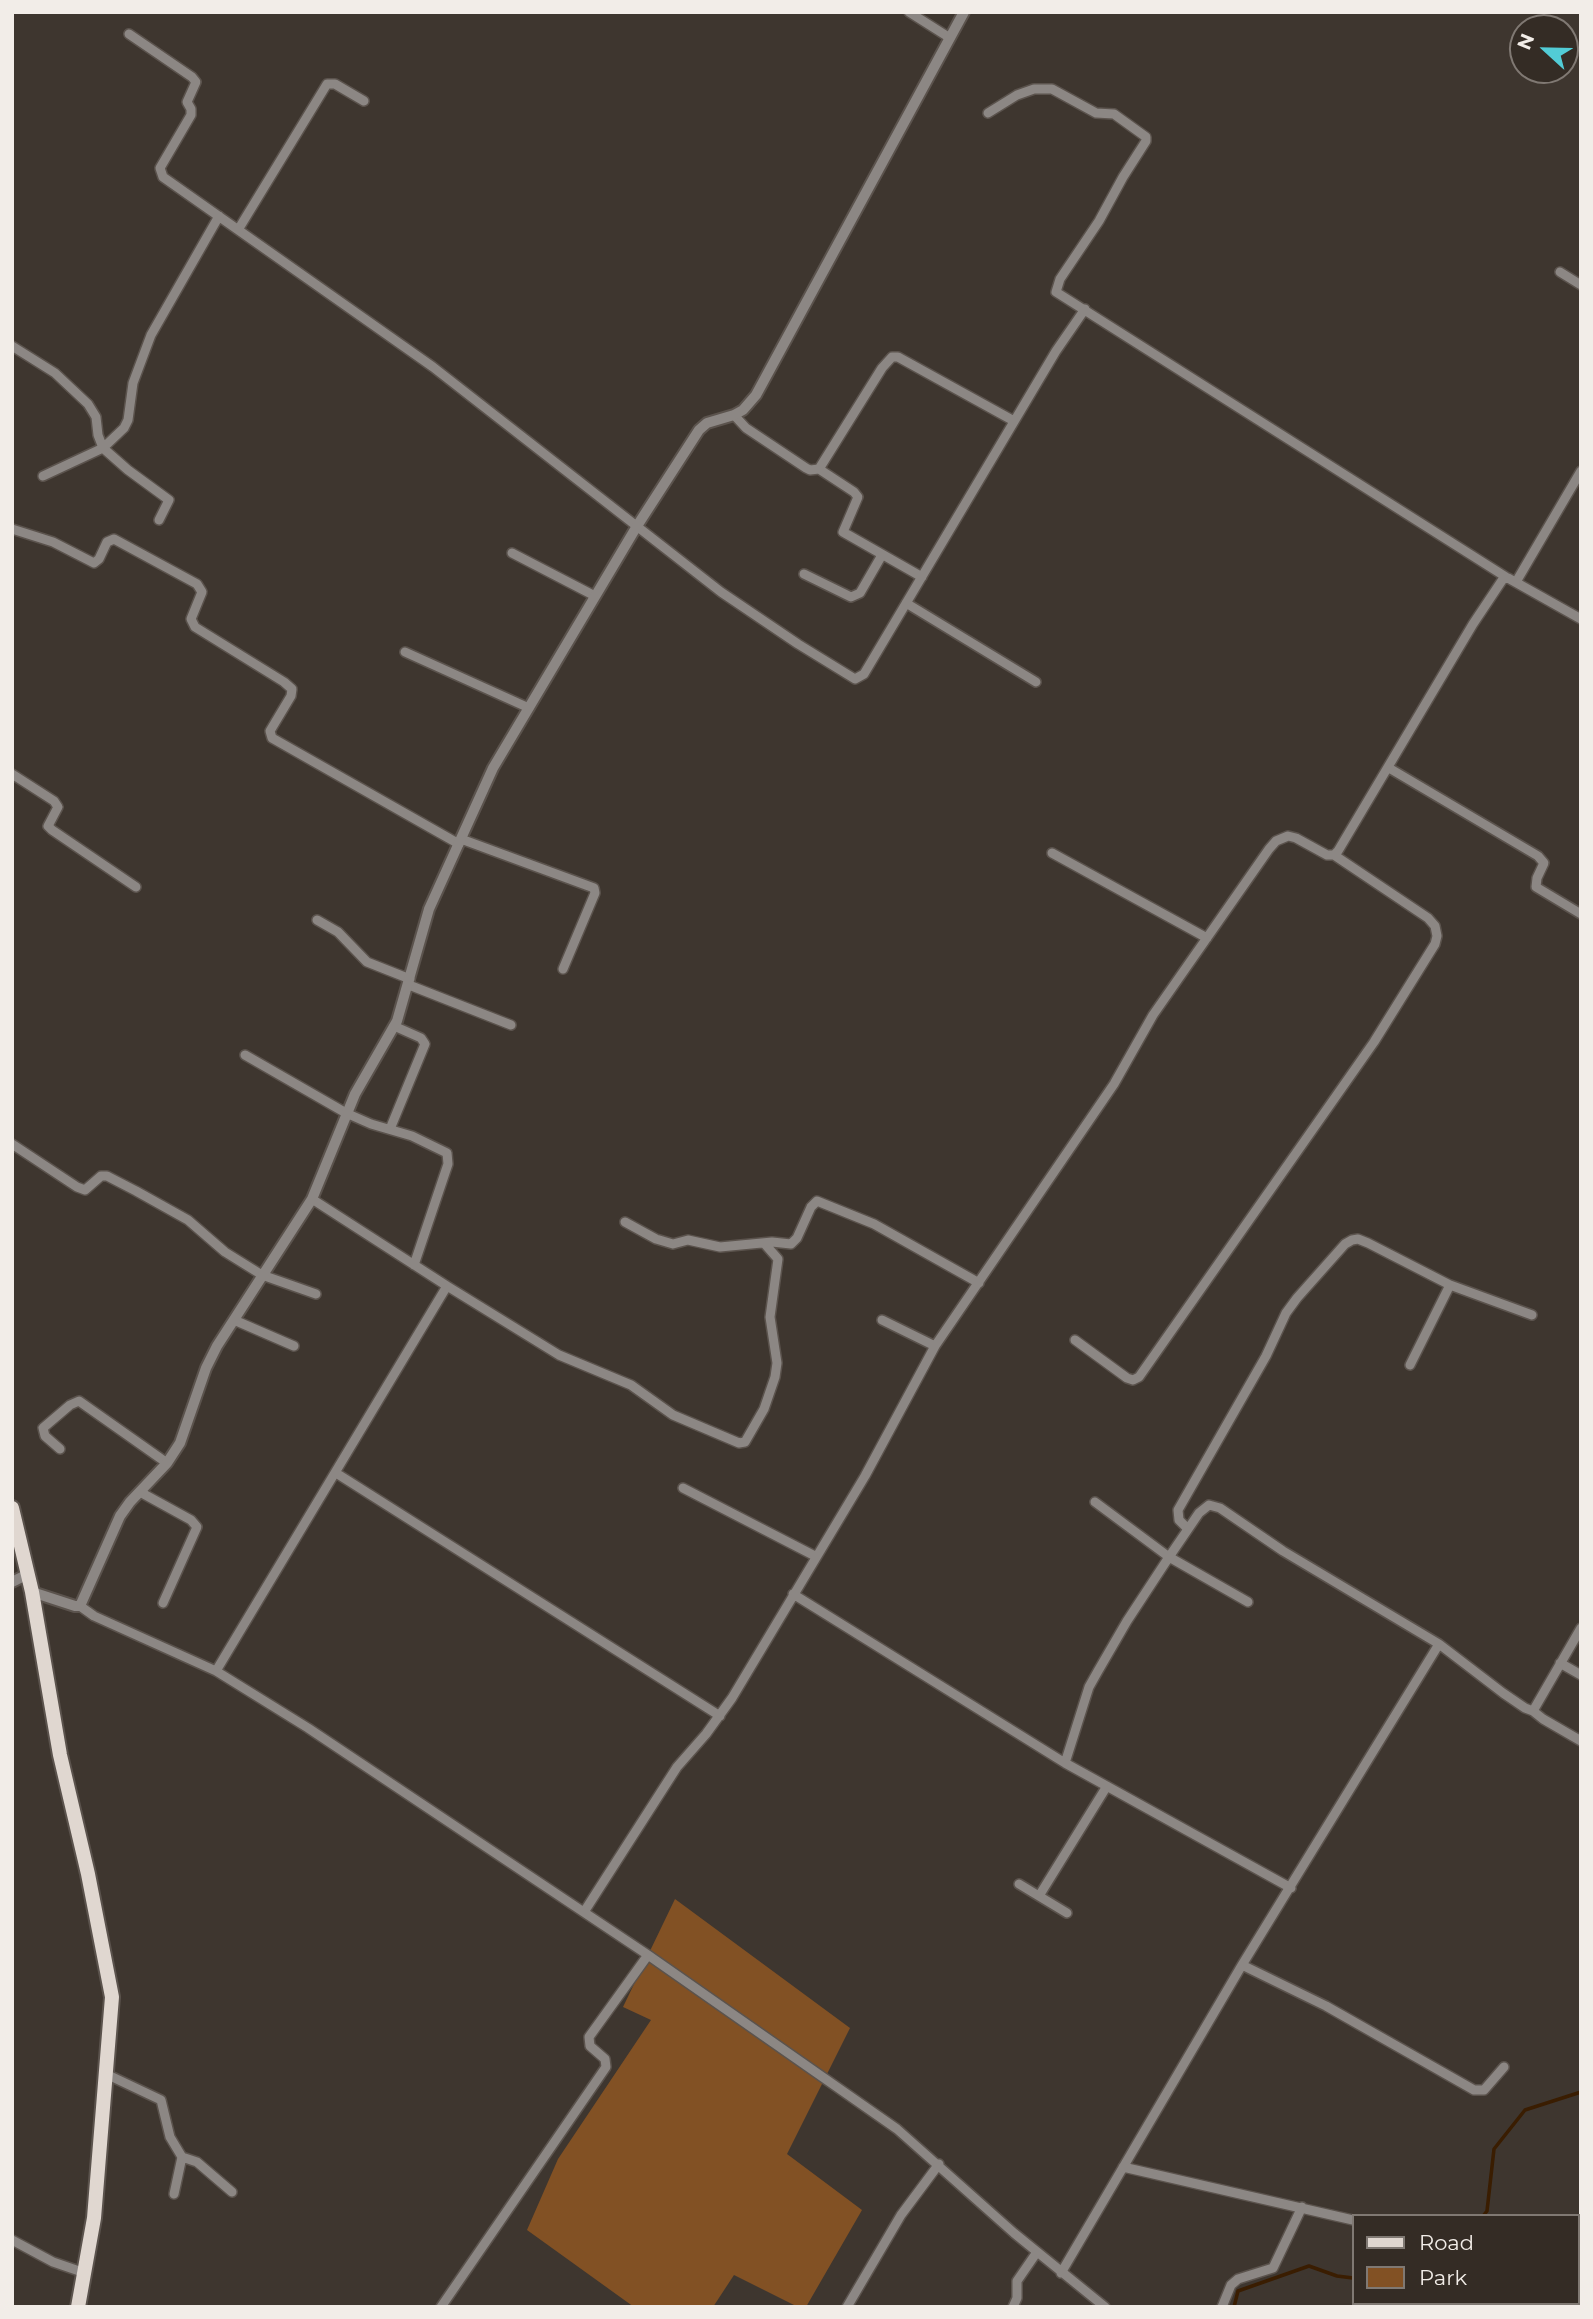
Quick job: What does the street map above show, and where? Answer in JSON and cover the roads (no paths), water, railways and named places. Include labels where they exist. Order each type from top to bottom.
[{"type":"main road","points":[[12,1508],[32,1592],[60,1755],[88,1874],[112,1997],[94,2218],[78,2307]]},
{"type":"street","points":[[909,12],[950,38]]},
{"type":"street","points":[[80,1606],[120,1516],[167,1463],[180,1443],[206,1368],[312,1199],[346,1113],[394,1026],[410,982],[425,921],[493,768],[637,526],[699,430],[715,419],[743,410],[757,395],[964,12]]},
{"type":"street","points":[[129,34],[195,80],[187,102],[192,113],[160,172],[163,177],[433,367],[750,612],[855,679],[864,674],[1067,333],[1085,309]]},
{"type":"street","points":[[239,230],[324,87],[331,83],[364,101]]},
{"type":"street","points":[[988,113],[1017,95],[1034,89],[1052,89],[1097,113],[1114,114],[1146,137],[1099,221],[1056,287],[1056,292],[1506,577],[1581,619]]},
{"type":"street","points":[[43,476],[103,448],[119,435],[128,421],[133,383],[151,335],[219,216]]},
{"type":"street","points":[[1560,272],[1581,285]]},
{"type":"street","points":[[12,346],[55,373],[88,404],[96,417],[103,448],[169,500],[159,520]]},
{"type":"street","points":[[819,469],[882,368],[892,357],[906,361],[1014,421]]},
{"type":"street","points":[[734,415],[746,428],[806,468],[819,469],[854,492],[858,497],[843,532],[922,577]]},
{"type":"street","points":[[1516,582],[1581,471]]},
{"type":"street","points":[[12,529],[53,542],[94,563],[99,559],[107,542],[114,539],[197,584],[202,592],[191,619],[195,627],[292,689],[291,696],[270,731],[272,738],[460,842],[594,888],[595,892],[563,969]]},
{"type":"street","points":[[512,553],[596,596]]},
{"type":"street","points":[[804,574],[851,597],[860,593],[882,555]]},
{"type":"street","points":[[1334,855],[1344,845],[1473,624],[1506,577]]},
{"type":"street","points":[[906,603],[1036,682]]},
{"type":"street","points":[[405,652],[529,708]]},
{"type":"street","points":[[1389,768],[1538,856],[1544,863],[1536,887],[1581,914]]},
{"type":"street","points":[[12,774],[58,807],[48,826],[52,830],[136,887]]},
{"type":"street","points":[[584,1912],[677,1767],[720,1716],[865,1476],[935,1346],[1114,1084],[1153,1015],[1276,841],[1288,836],[1327,855],[1334,855],[1428,918],[1435,926],[1435,944],[1374,1042],[1139,1377],[1133,1380],[1127,1378],[1075,1340]]},
{"type":"street","points":[[1052,853],[1207,938]]},
{"type":"street","points":[[317,920],[338,932],[367,962],[511,1025]]},
{"type":"street","points":[[390,1129],[425,1047],[421,1038],[394,1026]]},
{"type":"street","points":[[245,1055],[346,1113],[443,1150],[449,1157],[414,1265]]},
{"type":"street","points":[[12,1144],[85,1190],[101,1176],[107,1176],[188,1220],[225,1252],[262,1275],[317,1294]]},
{"type":"street","points":[[312,1199],[559,1355],[631,1385],[673,1415],[739,1443],[745,1442],[764,1409],[777,1363],[770,1317],[778,1259],[764,1243]]},
{"type":"street","points":[[625,1222],[656,1239],[673,1244],[688,1240],[720,1247],[794,1243],[811,1207],[817,1201],[874,1224],[979,1283]]},
{"type":"street","points":[[1188,1529],[1178,1520],[1178,1510],[1266,1356],[1286,1313],[1345,1244],[1358,1239],[1450,1285],[1532,1315]]},
{"type":"street","points":[[1410,1365],[1450,1285]]},
{"type":"street","points":[[216,1671],[447,1286]]},
{"type":"street","points":[[234,1320],[294,1346]]},
{"type":"street","points":[[882,1320],[935,1346]]},
{"type":"street","points":[[60,1449],[45,1436],[44,1428],[70,1405],[79,1401],[167,1463]]},
{"type":"street","points":[[336,1473],[720,1716]]},
{"type":"street","points":[[682,1488],[815,1556]]},
{"type":"street","points":[[140,1492],[191,1520],[197,1528],[163,1603]]},
{"type":"street","points":[[1095,1502],[1169,1557],[1248,1602]]},
{"type":"street","points":[[1065,1763],[1089,1688],[1127,1621],[1188,1529],[1205,1507],[1214,1505],[1283,1551],[1439,1644],[1503,1693],[1581,1741]]},
{"type":"street","points":[[12,1582],[26,1575]]},
{"type":"street","points":[[32,1592],[80,1606],[94,1616],[216,1671],[308,1728],[648,1955],[898,2129],[1061,2273],[1105,2307]]},
{"type":"street","points":[[793,1594],[1065,1763],[1291,1888]]},
{"type":"street","points":[[1533,1711],[1581,1628]]},
{"type":"street","points":[[1061,2273],[1242,1965],[1439,1644]]},
{"type":"street","points":[[1560,1664],[1581,1675]]},
{"type":"street","points":[[1039,1896],[1107,1786]]},
{"type":"street","points":[[1019,1884],[1067,1913]]},
{"type":"street","points":[[441,2307],[606,2067],[605,2059],[590,2046],[589,2037],[648,1955]]},
{"type":"street","points":[[1242,1965],[1326,2006],[1474,2090],[1484,2090],[1504,2067]]},
{"type":"street","points":[[106,2074],[161,2100],[170,2137],[182,2157],[197,2162],[232,2192]]},
{"type":"street","points":[[174,2194],[182,2157]]},
{"type":"street","points":[[847,2307],[901,2215],[939,2164]]},
{"type":"street","points":[[1123,2167],[1352,2220]]},
{"type":"street","points":[[1222,2307],[1231,2285],[1238,2279],[1273,2268],[1302,2207]]},
{"type":"street","points":[[12,2240],[53,2262],[85,2273]]},
{"type":"street","points":[[1013,2307],[1017,2298],[1017,2281],[1037,2252]]},
{"type":"waterway","points":[[1485,2214],[1494,2149],[1525,2110],[1581,2092]]},
{"type":"waterway","points":[[1234,2307],[1238,2291],[1309,2266],[1337,2276],[1352,2278]]}]
